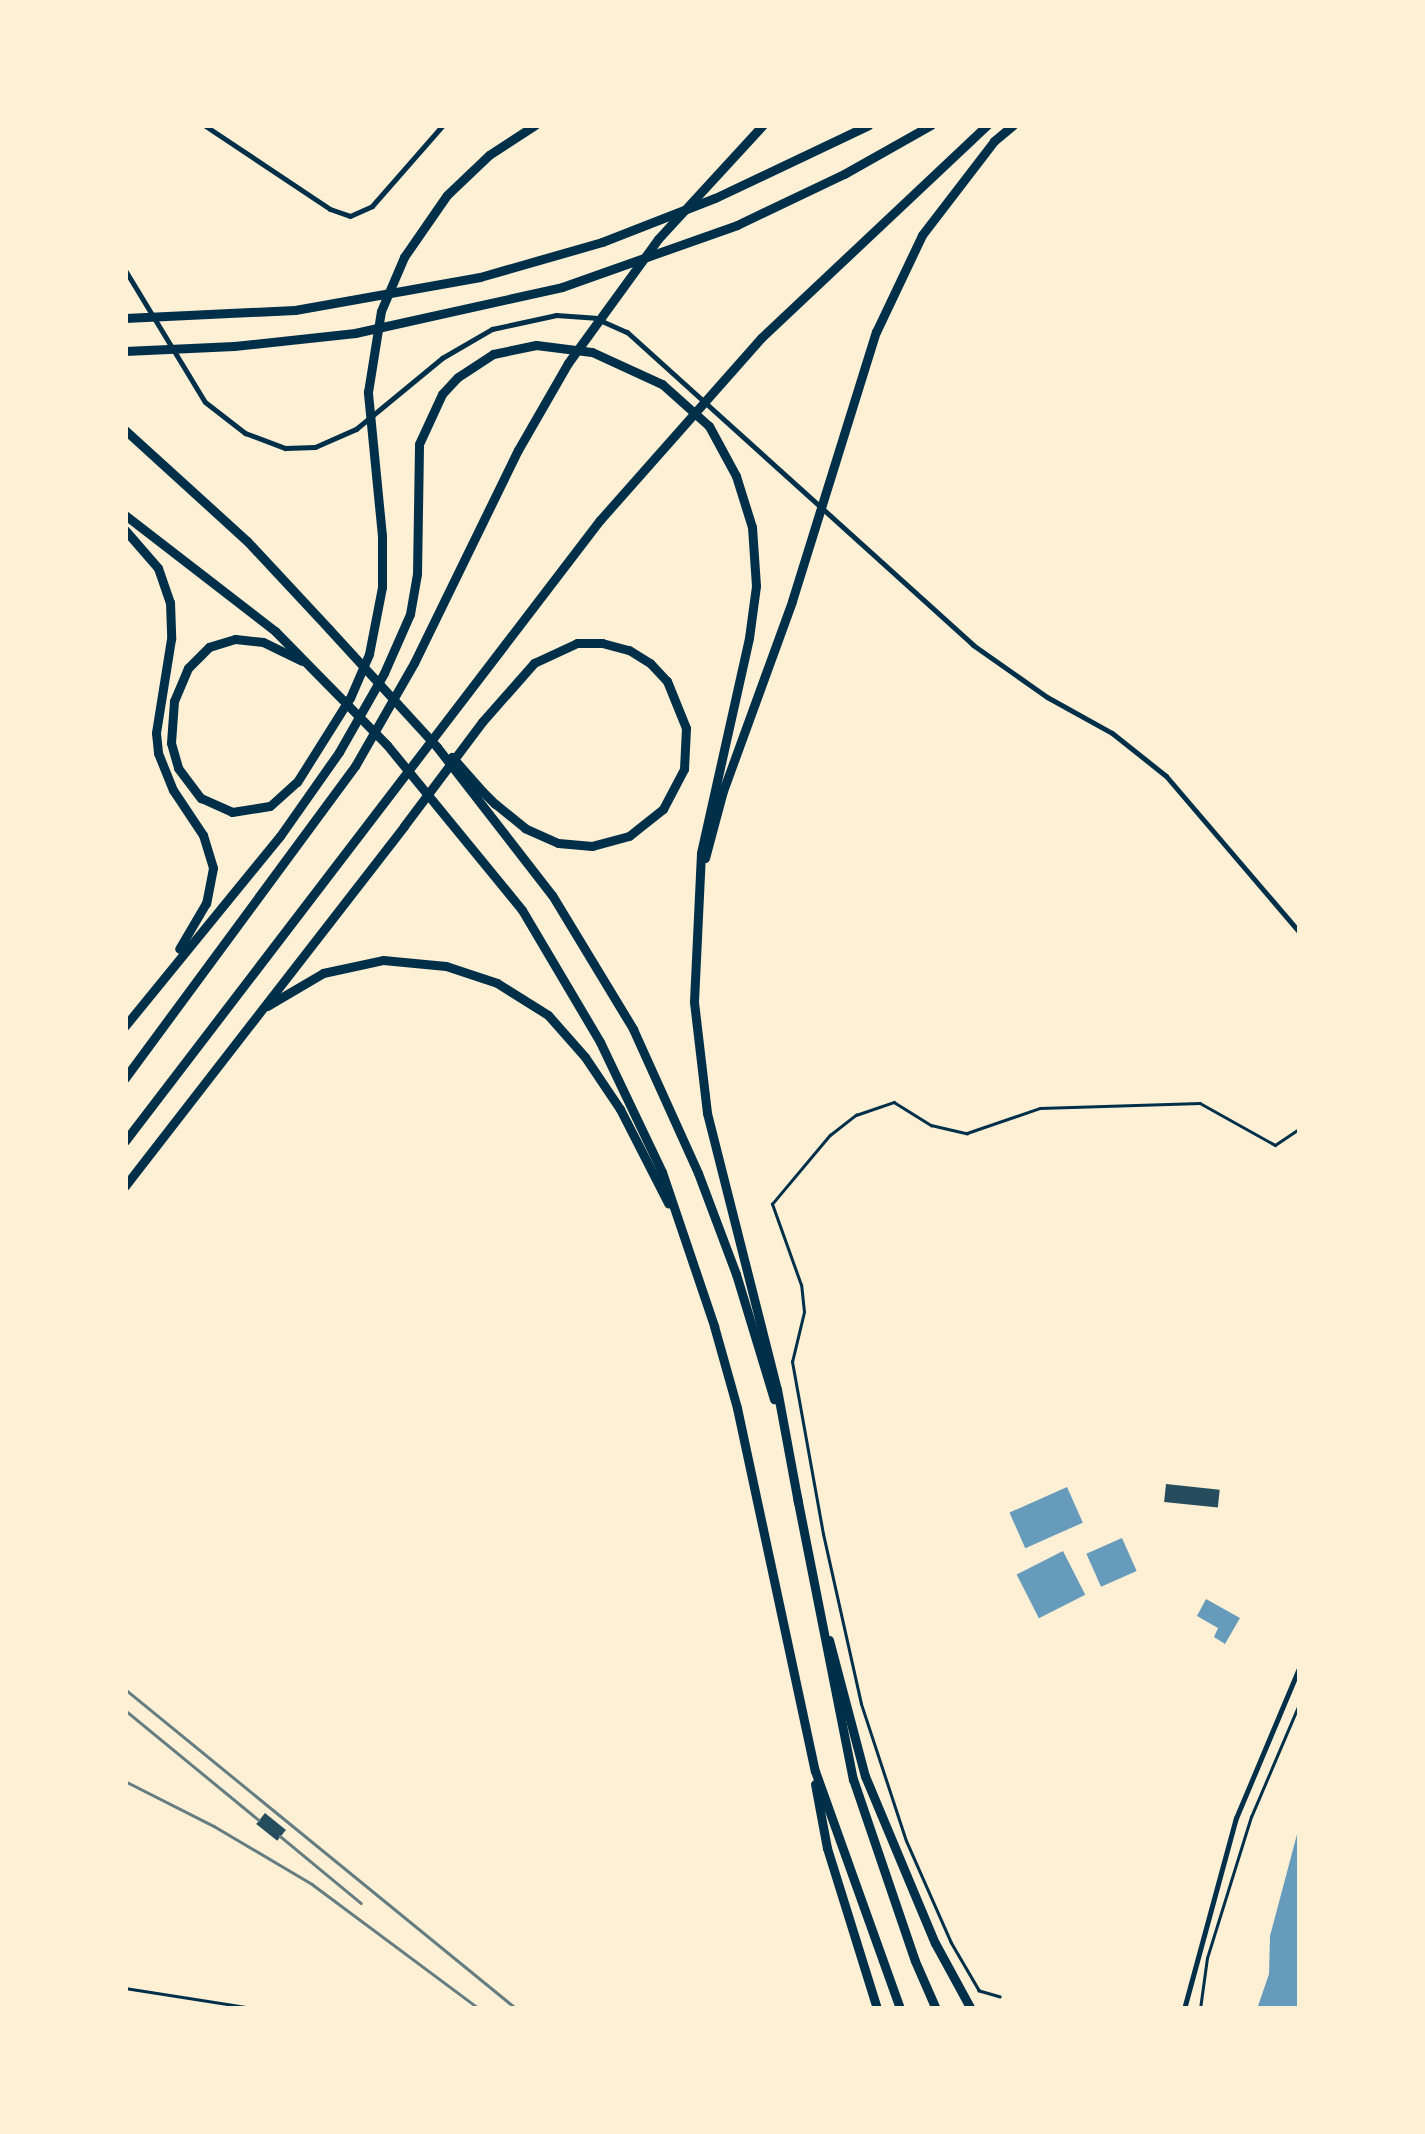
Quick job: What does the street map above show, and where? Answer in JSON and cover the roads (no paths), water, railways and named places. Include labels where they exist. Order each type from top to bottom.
[{"type":"highway","points":[[308,664],[254,640],[235,639],[209,647],[194,660],[178,686],[171,728],[174,756],[184,778],[202,798],[222,810],[252,812],[287,792],[329,735],[356,685],[374,635],[383,561],[368,382],[375,335],[390,285],[415,239],[468,172],[535,125]]},
{"type":"highway","points":[[125,1078],[355,766],[414,663],[512,462],[568,364],[658,239],[763,125]]},
{"type":"highway","points":[[125,318],[294,310],[497,273],[602,242],[715,198],[870,125]]},
{"type":"highway","points":[[125,351],[234,346],[355,333],[562,287],[737,225],[844,174],[932,125]]},
{"type":"highway","points":[[125,1140],[600,520],[715,389],[876,226],[987,125]]},
{"type":"highway","points":[[699,880],[722,791],[792,601],[876,332],[922,235],[994,141],[1013,125]]},
{"type":"highway","points":[[125,1026],[280,836],[339,752],[398,643],[410,614],[417,574],[419,444],[430,412],[458,376],[506,348],[562,346],[631,367],[690,405],[722,448],[747,504],[756,586],[749,638],[710,799],[699,880],[693,968],[698,1061],[718,1162],[778,1388],[853,1780],[915,1961],[936,2009]]},
{"type":"highway","points":[[125,430],[248,541],[329,628],[495,804],[547,839],[592,846],[639,830],[670,800],[686,759],[684,718],[667,682],[640,656],[602,643],[567,645],[544,656],[482,722],[404,826],[125,1186]]},
{"type":"highway","points":[[125,514],[230,592],[308,664],[398,758],[522,910],[600,1042],[648,1138],[737,1408],[827,1848],[877,2009]]},
{"type":"highway","points":[[125,530],[158,568],[170,602],[171,639],[156,733],[158,752],[173,790],[203,835],[213,868],[206,903],[159,982]]},
{"type":"highway","points":[[329,628],[438,747],[552,895],[633,1029],[698,1173],[736,1274],[798,1502]]},
{"type":"highway","points":[[257,1014],[296,986],[323,973],[383,960],[412,960],[472,972],[523,997],[568,1036],[603,1082],[634,1135],[686,1244]]},
{"type":"highway","points":[[813,1578],[865,1776],[935,1943],[972,2009]]},
{"type":"highway","points":[[814,1771],[900,2009]]},
{"type":"street","points":[[204,125],[330,209],[350,216],[372,206],[444,125]]},
{"type":"street","points":[[125,270],[193,388],[244,433],[285,448],[316,446],[356,429],[442,358],[492,330],[556,315],[595,318],[647,347],[973,645],[1047,697],[1112,734],[1166,776],[1300,933]]},
{"type":"street","points":[[1184,2009],[1236,1818],[1300,1666]]},
{"type":"water","points":[[1067,1487],[1083,1523],[1025,1548],[1009,1513]]},
{"type":"water","points":[[1122,1538],[1137,1571],[1101,1587],[1086,1554]]},
{"type":"water","points":[[1063,1551],[1085,1595],[1039,1618],[1017,1575]]},
{"type":"water","points":[[1206,1599],[1240,1618],[1225,1644],[1214,1637],[1218,1628],[1197,1616]]},
{"type":"water","points":[[1300,1823],[1300,2009],[1257,2009],[1269,1974],[1270,1936]]},
{"type":"railway","points":[[125,1689],[517,2009]]},
{"type":"railway","points":[[125,1710],[259,1820]]},
{"type":"railway","points":[[125,1781],[214,1826],[312,1884],[480,2009]]},
{"type":"railway","points":[[280,1836],[361,1903]]}]
